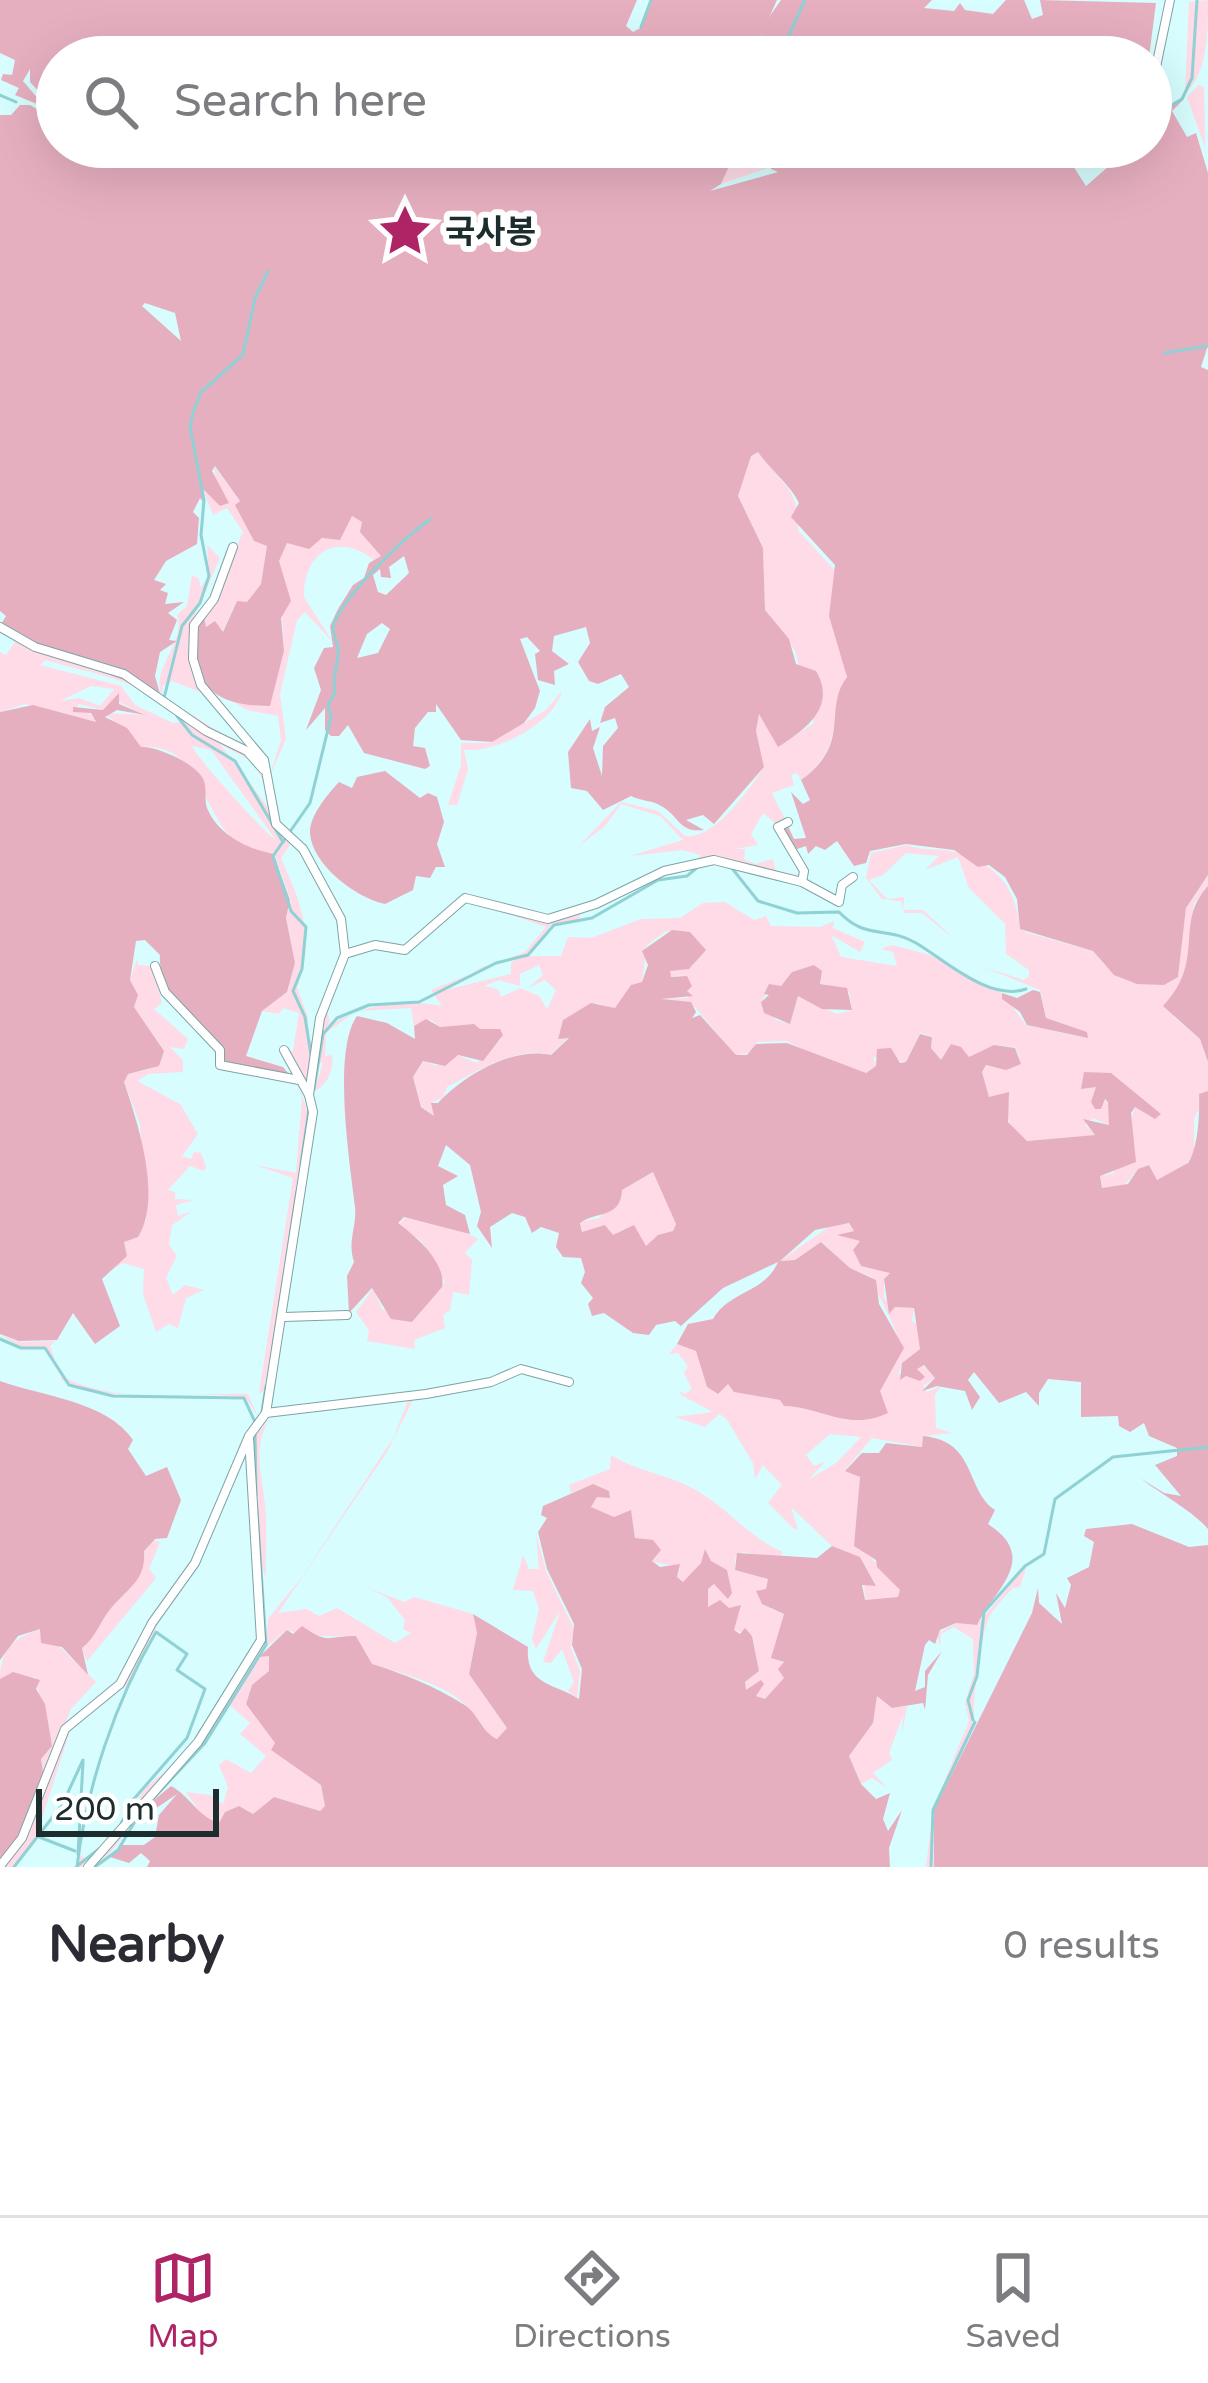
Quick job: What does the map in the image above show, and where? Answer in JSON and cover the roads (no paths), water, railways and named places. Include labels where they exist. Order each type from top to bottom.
[{"type":"street","points":[[1162,36],[1170,0]]},
{"type":"street","points":[[233,547],[214,599],[194,625],[194,659],[201,685],[264,760],[276,824],[311,863],[340,920],[346,954],[323,1004],[309,1094]]},
{"type":"street","points":[[0,627],[35,647],[138,682],[206,731],[247,751],[268,781]]},
{"type":"street","points":[[788,822],[778,827],[804,872],[802,882]]},
{"type":"street","points":[[346,954],[375,945],[405,950],[465,898],[548,920],[664,872],[714,860],[802,882],[838,902],[842,885],[853,877]]},
{"type":"street","points":[[154,966],[165,992],[220,1050],[220,1065],[298,1080]]},
{"type":"street","points":[[0,1866],[22,1838],[70,1723],[120,1684],[160,1611],[195,1563],[249,1436],[266,1414],[314,1112],[284,1050]]},
{"type":"street","points":[[284,1317],[347,1315]]},
{"type":"street","points":[[266,1414],[426,1394],[491,1382],[521,1369],[568,1382]]},
{"type":"street","points":[[88,1867],[198,1742],[261,1640],[249,1436]]},
{"type":"waterway","points":[[641,27],[651,0]]},
{"type":"waterway","points":[[789,36],[805,0]]},
{"type":"waterway","points":[[1172,105],[1182,99],[1192,78],[1197,0]]},
{"type":"waterway","points":[[0,95],[16,102]]},
{"type":"waterway","points":[[164,698],[182,626],[200,603],[209,576],[201,535],[204,500],[190,427],[193,413],[201,392],[243,355],[255,298],[268,271]]},
{"type":"waterway","points":[[1164,353],[1208,346]]},
{"type":"waterway","points":[[311,1055],[305,1017],[293,991],[302,969],[306,927],[291,911],[273,856],[310,803],[331,717],[328,705],[335,693],[338,647],[333,629],[337,617],[375,569],[431,519]]},
{"type":"waterway","points":[[177,716],[192,735],[235,761],[283,842]]},
{"type":"waterway","points":[[314,1089],[323,1034],[337,1018],[369,1005],[419,1002],[496,963],[528,955],[554,925],[592,918],[658,880],[687,876],[699,866]]},
{"type":"waterway","points":[[731,867],[758,901],[797,913],[839,912],[858,927],[916,943],[983,985],[997,990],[1026,989]]},
{"type":"waterway","points":[[301,1164],[309,1109]]},
{"type":"waterway","points":[[273,1347],[297,1191]]},
{"type":"waterway","points":[[0,1339],[21,1348],[45,1348],[69,1385],[113,1396],[244,1398],[255,1422]]},
{"type":"waterway","points":[[262,1412],[266,1386]]},
{"type":"waterway","points":[[255,1433],[256,1495]]},
{"type":"waterway","points":[[973,1720],[968,1700],[977,1676],[984,1612],[1025,1566],[1044,1554],[1055,1499],[1113,1457],[1208,1447]]},
{"type":"waterway","points":[[150,1802],[205,1743],[266,1645],[257,1510]]},
{"type":"waterway","points":[[77,1867],[105,1745],[156,1632],[187,1654],[177,1670],[205,1689],[187,1738],[133,1800],[121,1824]]},
{"type":"waterway","points":[[931,1867],[933,1810],[975,1722]]},
{"type":"waterway","points":[[14,1867],[62,1805],[83,1760]]},
{"type":"waterway","points":[[78,1854],[83,1762]]},
{"type":"waterway","points":[[95,1867],[118,1850],[140,1813]]},
{"type":"waterway","points":[[39,1837],[75,1851]]},
{"type":"waterway","points":[[77,1866],[99,1849]]},
{"type":"place","name":"국사봉","points":[[405,231]]}]
